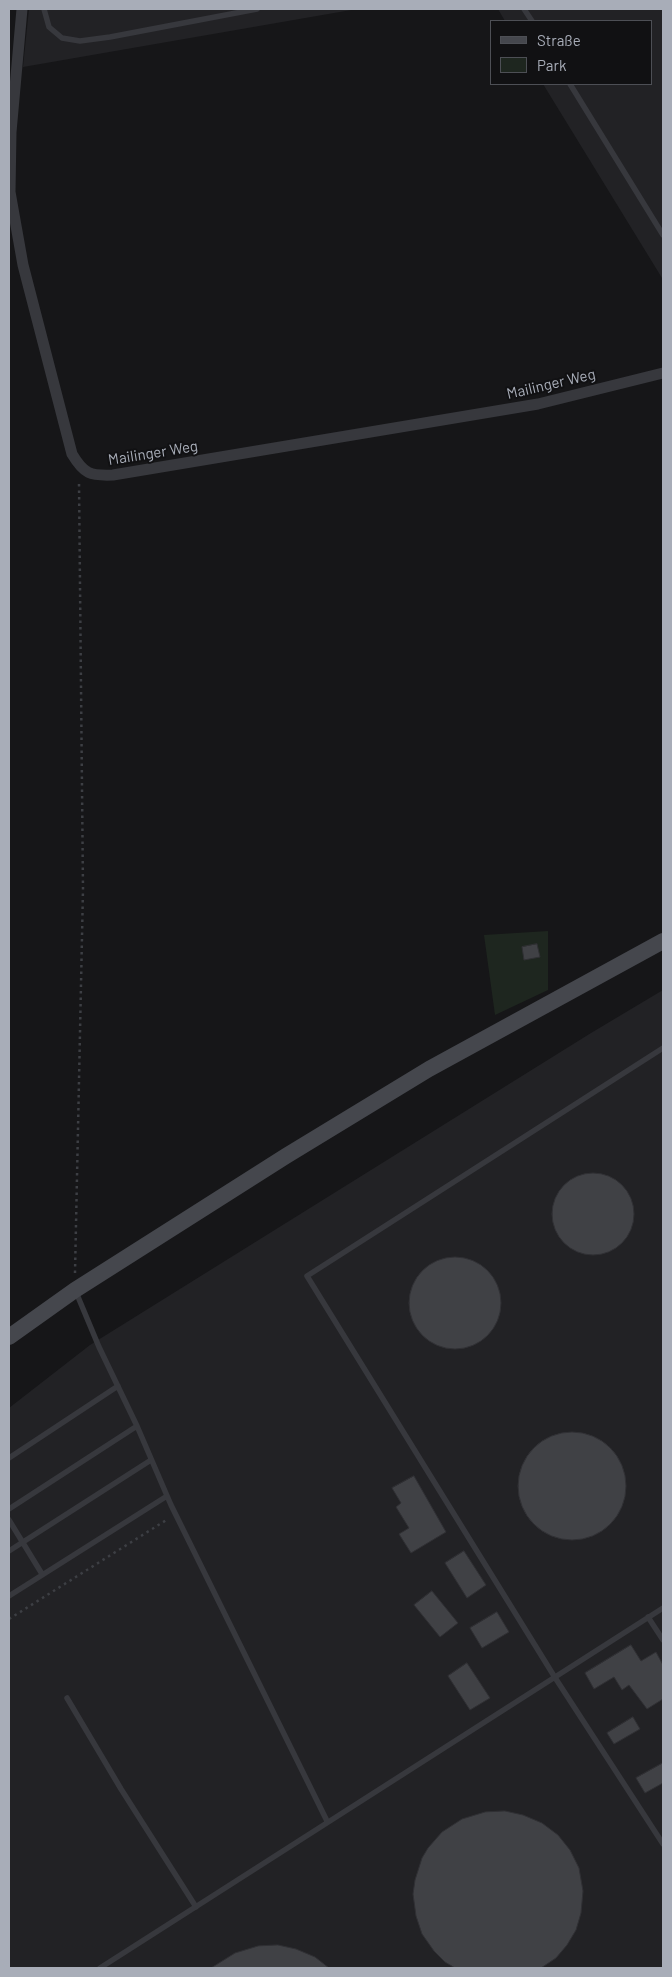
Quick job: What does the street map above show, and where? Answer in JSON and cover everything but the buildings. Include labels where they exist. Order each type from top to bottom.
[{"type":"street","points":[[22,9],[11,132],[10,192],[23,265],[72,454],[80,468]]},
{"type":"street","name":"Mailinger Weg","points":[[80,468],[94,476],[113,475],[538,404],[663,373]]},
{"type":"street","points":[[9,1337],[75,1290],[286,1156],[428,1069],[663,941]]},
{"type":"lane","points":[[44,9],[49,27],[62,38],[80,41],[258,9]]},
{"type":"lane","points":[[524,9],[531,20]]},
{"type":"lane","points":[[571,85],[663,235]]},
{"type":"lane","points":[[663,1048],[308,1276],[554,1676],[663,1844]]},
{"type":"lane","points":[[75,1290],[175,1514],[327,1821]]},
{"type":"lane","points":[[9,1458],[118,1386]]},
{"type":"lane","points":[[9,1509],[136,1426]]},
{"type":"lane","points":[[9,1551],[151,1460]]},
{"type":"lane","points":[[9,1596],[167,1496]]},
{"type":"lane","points":[[9,1520],[42,1574]]},
{"type":"lane","points":[[100,1968],[327,1821],[663,1608]]},
{"type":"lane","points":[[648,1617],[663,1640]]},
{"type":"lane","points":[[68,1698],[116,1780],[196,1906]]},
{"type":"path","points":[[75,1290],[83,889],[78,489],[80,468]]},
{"type":"path","points":[[9,1620],[175,1514]]},
{"type":"shaded area","points":[[29,9],[357,9],[23,67]]},
{"type":"shaded area","points":[[498,9],[663,9],[663,284],[662,278],[544,85],[652,85],[652,20],[504,20]]},
{"type":"shaded area","points":[[663,990],[663,1968],[9,1968],[9,1408],[90,1345]]},
{"type":"green space","points":[[548,931],[548,990],[495,1015],[484,935]]}]
